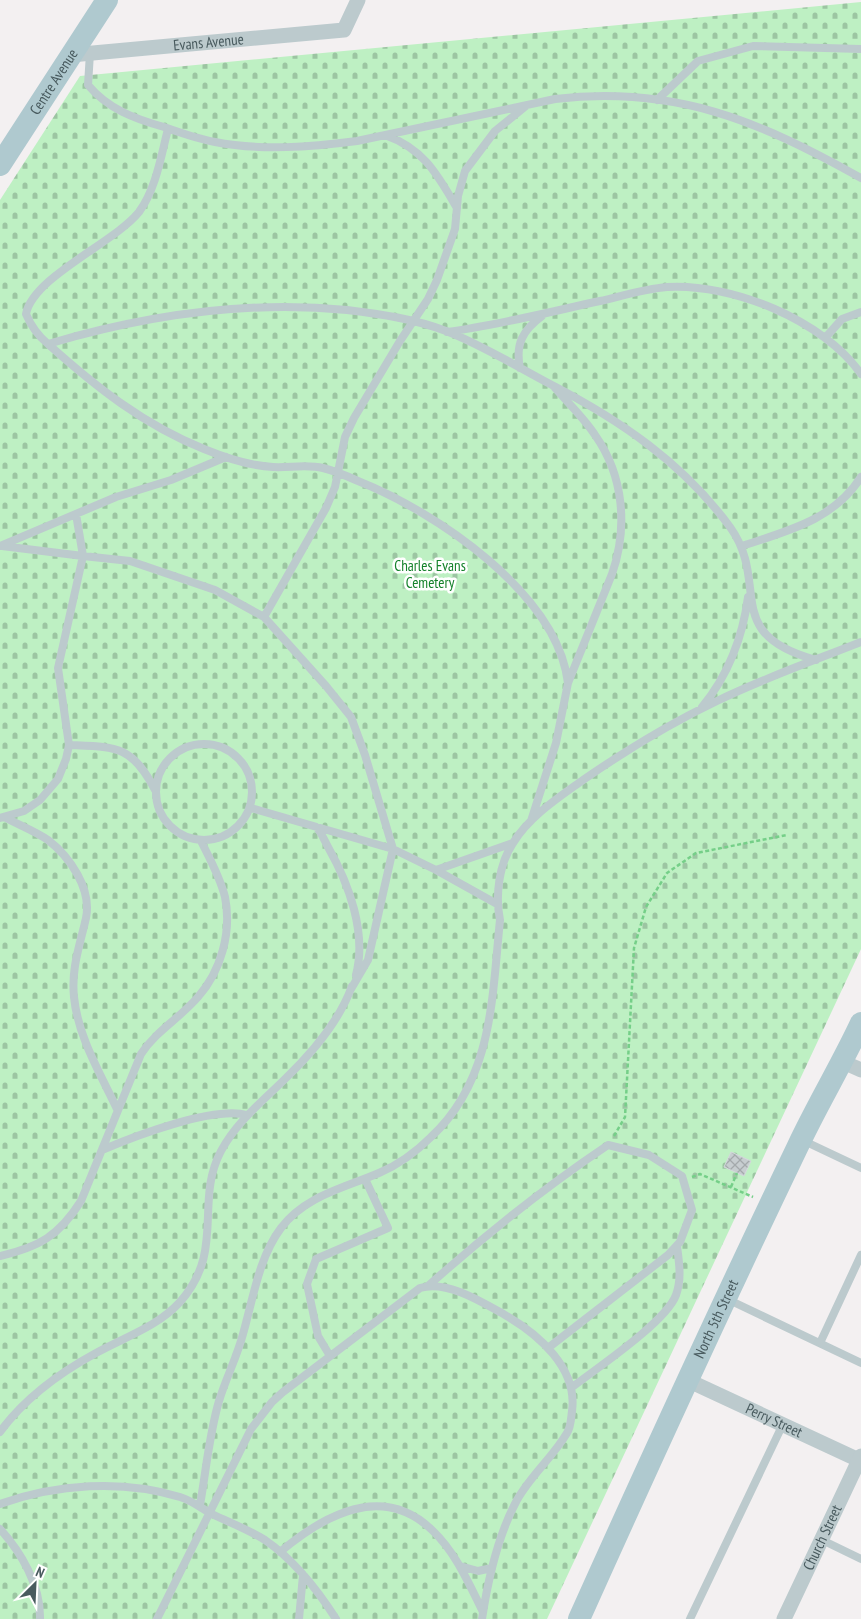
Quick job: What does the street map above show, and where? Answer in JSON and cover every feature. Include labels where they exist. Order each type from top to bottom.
[{"type":"main road","name":"Centre Avenue","points":[[0,165],[81,54],[107,0]]},
{"type":"main road","name":"North 5th Street","points":[[579,1619],[687,1380],[801,1139],[852,1066],[861,1023]]},
{"type":"street","name":"Evans Avenue","points":[[81,54],[344,30],[358,0]]},
{"type":"street","name":"Perry Street","points":[[687,1380],[860,1459]]},
{"type":"street","name":"Church Street","points":[[784,1619],[860,1459]]},
{"type":"lane","points":[[657,100],[698,61],[753,46],[861,49]]},
{"type":"lane","points":[[81,54],[88,85],[99,97],[122,112],[168,129],[214,142],[257,147],[332,144],[385,135],[529,104],[587,97],[657,100],[705,109],[749,122],[798,144],[861,178]]},
{"type":"lane","points":[[264,618],[326,508],[339,473],[345,437],[354,418],[428,299],[445,263],[455,229],[460,186],[471,162],[495,131],[529,104]]},
{"type":"lane","points":[[168,129],[153,184],[139,211],[117,231],[43,286],[31,300],[26,314],[34,330],[97,386],[148,423],[226,457],[256,465],[315,467],[339,473],[376,488],[424,512],[460,536],[517,588],[541,616],[561,654],[568,683]]},
{"type":"lane","points":[[385,135],[403,141],[420,154],[439,178],[458,210]]},
{"type":"lane","points":[[447,332],[486,327],[658,288],[689,287],[764,305],[799,320],[826,337],[846,355],[861,374]]},
{"type":"lane","points":[[48,344],[107,327],[154,318],[243,307],[316,307],[364,312],[413,321],[447,332],[520,368],[621,424],[672,462],[713,505],[742,546],[746,562],[749,592],[756,617],[763,630],[774,642],[792,653],[816,660]]},
{"type":"lane","points":[[826,337],[842,318],[861,312]]},
{"type":"lane","points":[[520,368],[517,354],[522,336],[531,324],[546,313]]},
{"type":"lane","points":[[531,821],[556,743],[568,683],[618,558],[622,520],[617,483],[610,459],[595,434],[552,385]]},
{"type":"lane","points":[[0,546],[116,497],[171,480],[226,457]]},
{"type":"lane","points":[[742,546],[800,526],[823,515],[841,502],[861,477]]},
{"type":"lane","points":[[2,818],[24,811],[46,794],[61,773],[69,745],[58,668],[83,556],[76,514]]},
{"type":"lane","points":[[0,546],[130,561],[215,590],[264,618],[326,686],[351,717],[365,754],[393,849],[368,960],[335,1022],[287,1078],[247,1115],[226,1144],[216,1165],[211,1189],[207,1246],[203,1266],[193,1285],[180,1302],[145,1330],[95,1353],[42,1390],[18,1410],[0,1432]]},
{"type":"lane","points":[[699,711],[717,688],[727,669],[742,628],[749,592]]},
{"type":"lane","points":[[200,1505],[219,1402],[241,1342],[268,1250],[288,1220],[308,1203],[397,1164],[442,1127],[473,1080],[483,1054],[489,1029],[500,920],[497,904],[506,856],[513,843],[531,821],[552,802],[612,761],[699,711],[744,688],[861,642]]},
{"type":"lane","points":[[69,745],[117,749],[140,765],[147,772],[155,790],[158,807],[171,828],[185,837],[201,841],[218,839],[233,831],[243,823],[251,808],[253,792],[247,769],[231,751],[215,744],[198,744],[175,753],[159,773],[155,790]]},
{"type":"lane","points":[[251,808],[393,849],[436,870],[497,904]]},
{"type":"lane","points":[[2,818],[48,840],[72,865],[82,883],[87,916],[75,960],[75,1003],[79,1024],[88,1050],[118,1109]]},
{"type":"lane","points":[[316,827],[335,858],[355,915],[359,934],[359,963],[351,989]]},
{"type":"lane","points":[[0,1256],[37,1245],[48,1239],[65,1224],[81,1201],[132,1072],[144,1049],[155,1035],[198,997],[212,977],[222,957],[226,926],[224,897],[201,841]]},
{"type":"lane","points":[[436,870],[513,843]]},
{"type":"lane","points":[[102,1150],[150,1130],[222,1114],[247,1115]]},
{"type":"lane","points":[[801,1139],[861,1168]]},
{"type":"lane","points":[[428,1286],[487,1234],[554,1182],[608,1145],[649,1155],[682,1176],[692,1210],[677,1246],[620,1294],[548,1348]]},
{"type":"lane","points":[[330,1356],[318,1336],[307,1284],[316,1259],[388,1228],[365,1178]]},
{"type":"lane","points":[[571,1388],[645,1330],[670,1307],[677,1294],[680,1270],[677,1246]]},
{"type":"lane","points":[[820,1344],[861,1254]]},
{"type":"lane","points":[[157,1619],[251,1429],[265,1410],[283,1392],[330,1356],[420,1288],[428,1286],[456,1291],[486,1304],[525,1328],[548,1348],[562,1366],[574,1399],[568,1432],[518,1498],[503,1533],[492,1568],[482,1616]]},
{"type":"lane","points":[[726,1298],[861,1363]]},
{"type":"lane","points":[[690,1619],[783,1424]]},
{"type":"lane","points":[[0,1504],[45,1491],[102,1486],[151,1491],[180,1497],[200,1505],[210,1513],[264,1539],[303,1575],[336,1619]]},
{"type":"lane","points":[[280,1552],[320,1522],[343,1511],[356,1508],[382,1507],[404,1513],[426,1524],[443,1542],[460,1566],[482,1616]]},
{"type":"lane","points":[[0,1529],[21,1554],[37,1600],[40,1619]]},
{"type":"lane","points":[[822,1540],[861,1558]]},
{"type":"lane","points":[[460,1566],[478,1571],[492,1568]]},
{"type":"lane","points":[[299,1619],[303,1575]]},
{"type":"path","points":[[608,1145],[625,1118],[634,948],[646,907],[667,873],[696,853],[788,835]]},
{"type":"path","points":[[731,1187],[737,1173]]},
{"type":"path","points":[[683,1180],[700,1174],[770,1204]]},
{"type":"green space","name":"Charles Evans Cemetery","points":[[861,2],[861,949],[547,1619],[0,1619],[0,200],[80,76]]},
{"type":"building","points":[[731,1152],[751,1161],[744,1176],[724,1167]]}]
